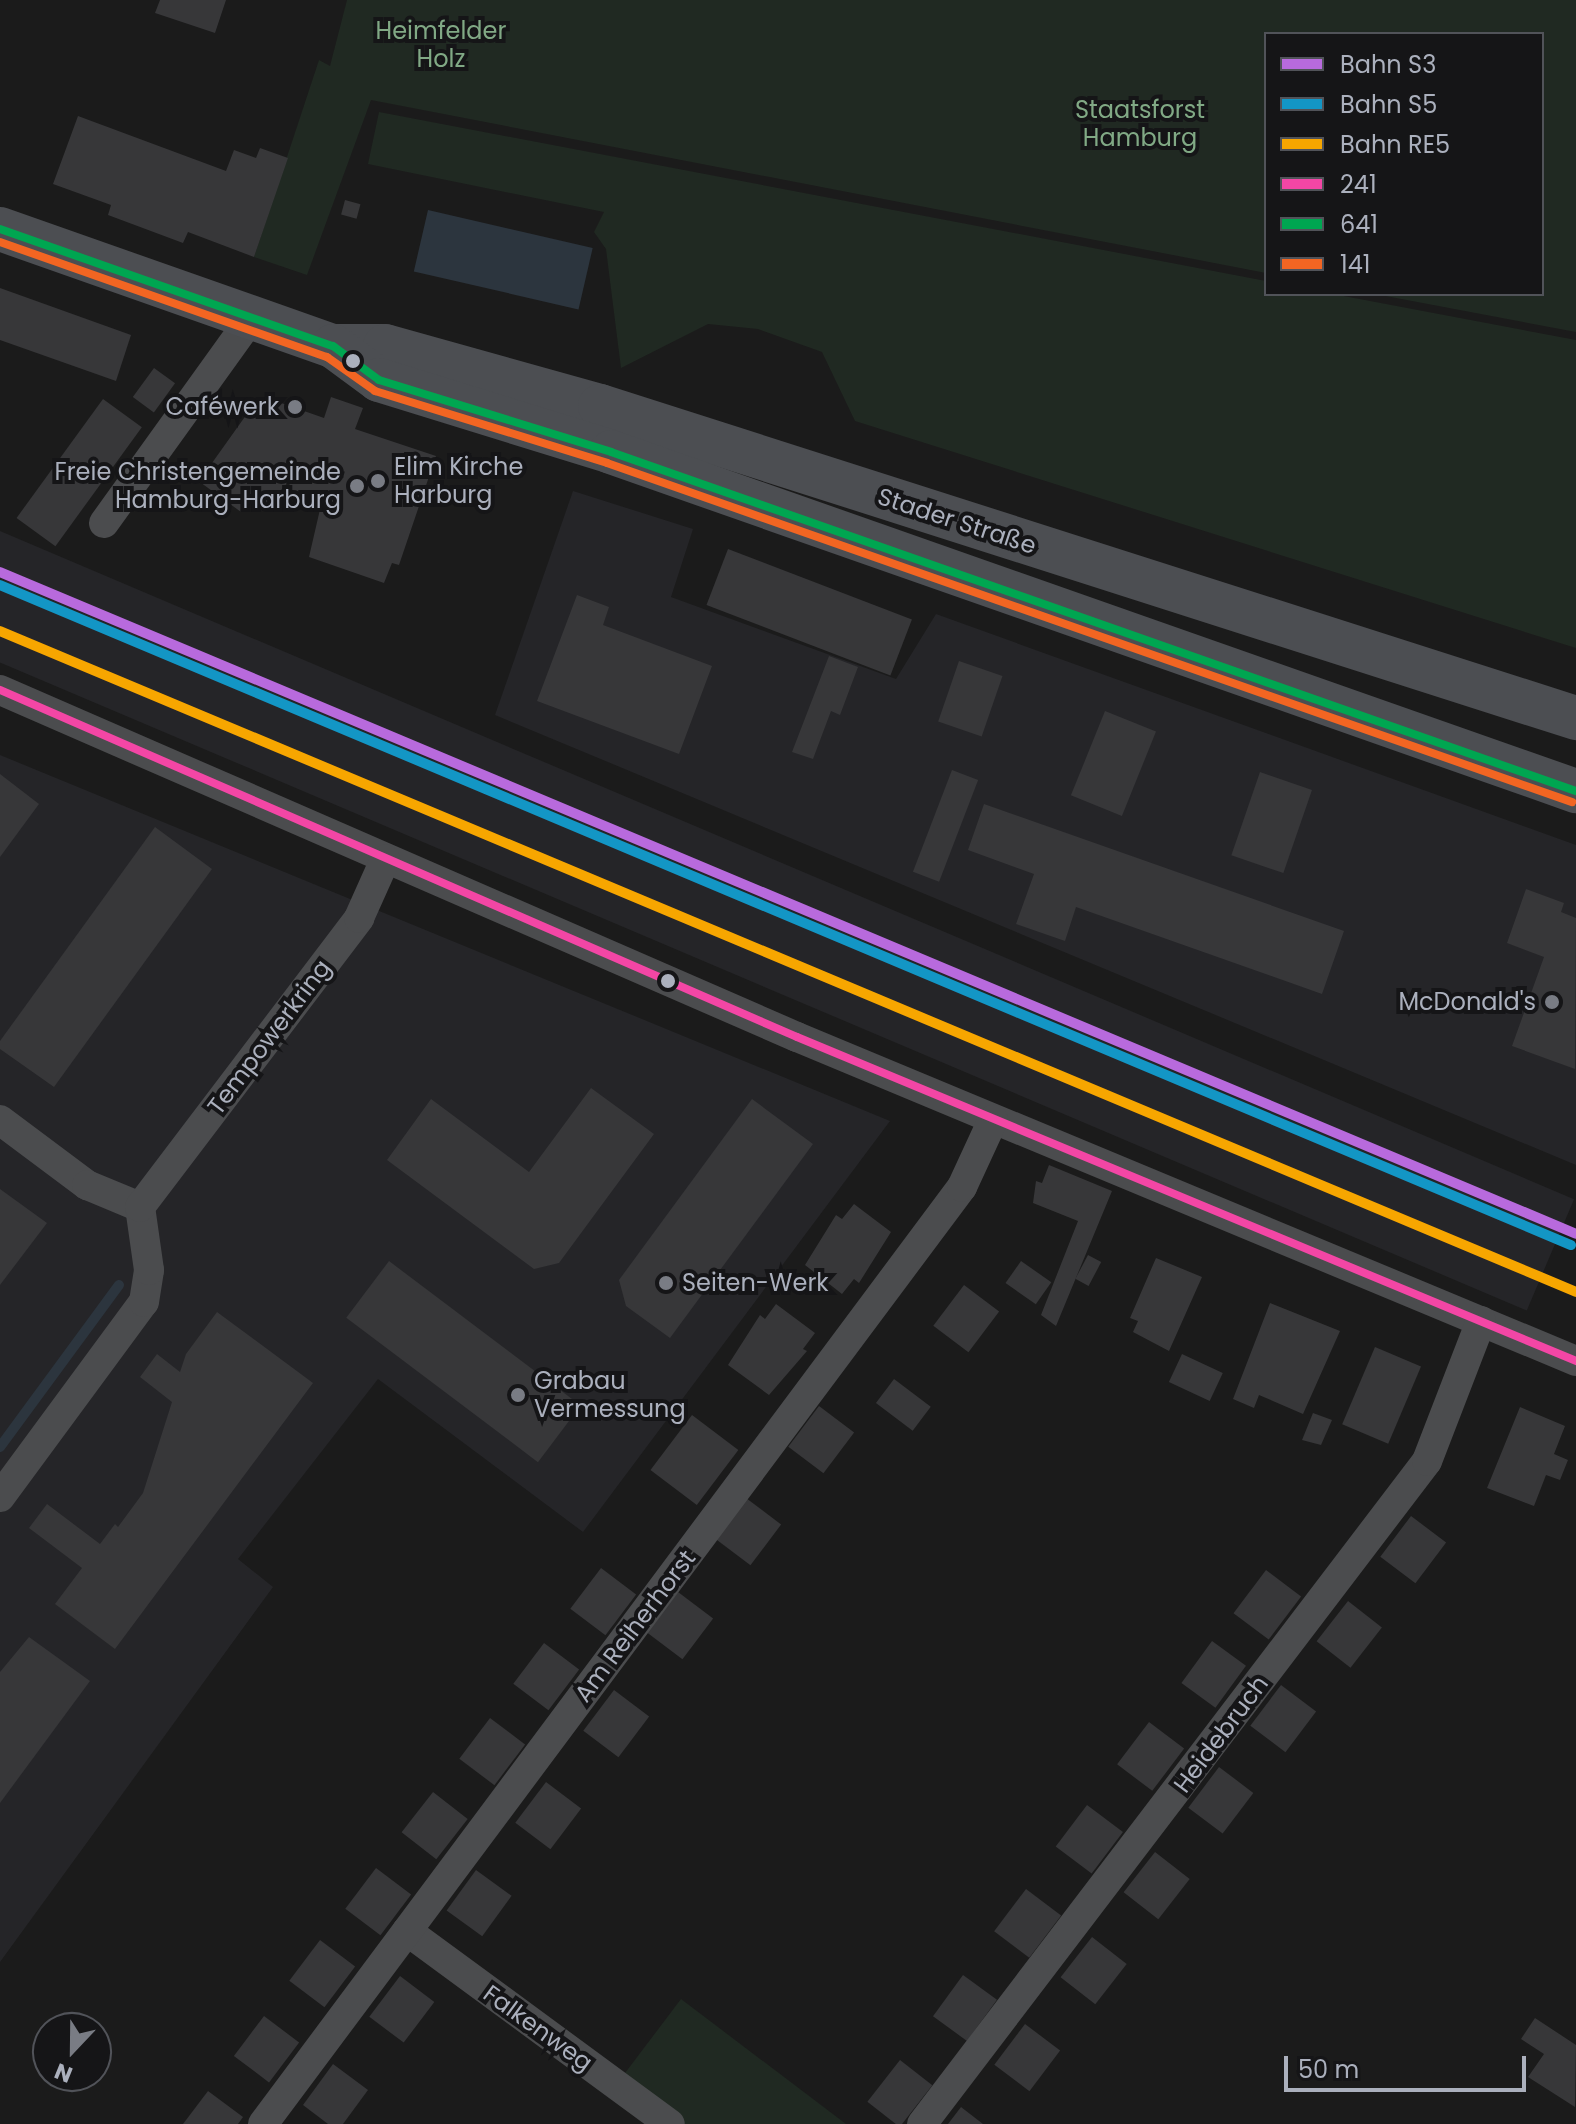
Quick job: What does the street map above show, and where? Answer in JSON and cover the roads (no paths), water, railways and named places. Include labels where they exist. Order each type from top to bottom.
[{"type":"main road","name":"Stader Straße","points":[[0,229],[250,320],[333,346],[385,346],[600,406],[1576,718]]},
{"type":"main road","name":"Stader Straße","points":[[333,346],[379,380],[624,456],[1576,791]]},
{"type":"street","points":[[104,523],[250,320]]},
{"type":"street","points":[[0,690],[385,860],[993,1120],[1576,1361]]},
{"type":"street","name":"Tempowerkring","points":[[140,1207],[359,918],[385,860]]},
{"type":"street","points":[[0,1120],[87,1185],[140,1207],[149,1270],[144,1302],[0,1497]]},
{"type":"street","name":"Am Reiherhorst","points":[[263,2124],[962,1187],[993,1120]]},
{"type":"street","name":"Heidebruch","points":[[922,2124],[1427,1461],[1481,1321]]},
{"type":"street","name":"Falkenweg","points":[[407,1931],[670,2124]]},
{"type":"waterway","points":[[0,1447],[119,1285]]},
{"type":"rail line","name":"S3","points":[[0,572],[1576,1234]]},
{"type":"rail line","name":"S5","points":[[0,585],[1571,1245]]},
{"type":"rail line","name":"RE5","points":[[0,631],[1576,1292]]},
{"type":"place","name":"Caféwerk","points":[[295,407]]},
{"type":"place","name":"Elim Kirche Harburg","points":[[378,481]]},
{"type":"place","name":"Freie Christengemeinde Hamburg-Harburg","points":[[357,486]]},
{"type":"place","name":"McDonald's","points":[[1552,1002]]},
{"type":"place","name":"Seiten-Werk","points":[[666,1283]]},
{"type":"place","name":"Grabau Vermessung","points":[[518,1395]]},
{"type":"park label","name":"Heimfelder Holz","points":[[441,45]]},
{"type":"park label","name":"Staatsforst Hamburg","points":[[1140,124]]}]
